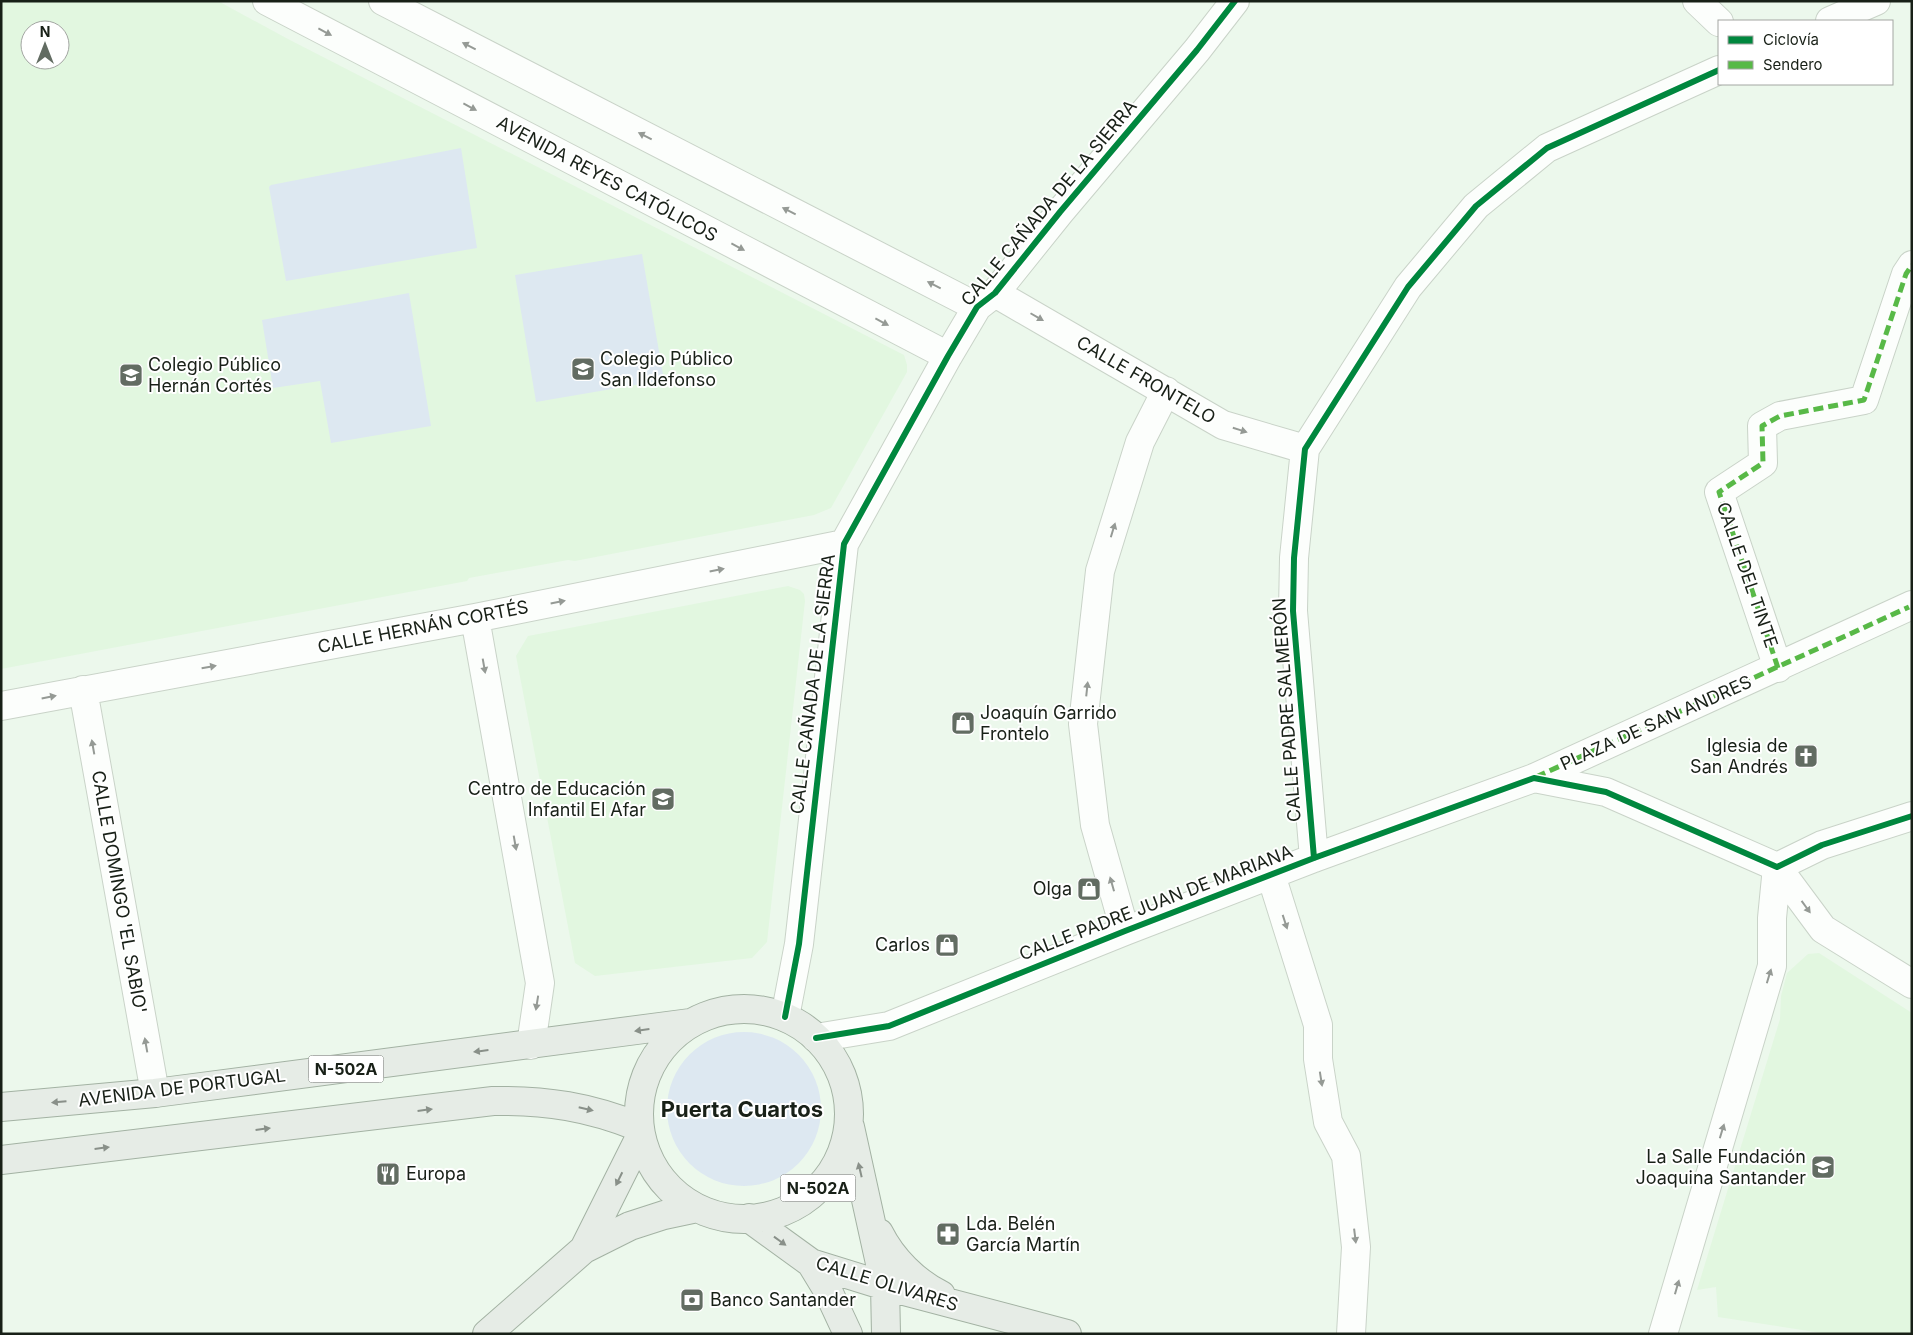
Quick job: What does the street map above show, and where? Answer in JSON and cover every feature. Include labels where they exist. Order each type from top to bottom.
[{"type":"main road","name":"N-502A","points":[[849,1120],[841,1155],[830,1174],[798,1204],[771,1215],[749,1218],[722,1216],[697,1208],[674,1192],[660,1178],[647,1154],[640,1131],[639,1101],[649,1068],[664,1046],[690,1023],[711,1014],[741,1008],[764,1010],[785,1017],[802,1026],[816,1038],[832,1056],[843,1078],[848,1096],[849,1120],[885,1286],[886,1334]]},
{"type":"main road","name":"AVENIDA DE PORTUGAL","points":[[1,1107],[155,1093],[690,1023]]},
{"type":"main road","points":[[1,1160],[494,1101],[524,1101],[585,1108],[614,1116],[640,1131],[584,1249]]},
{"type":"main road","points":[[487,1334],[584,1249],[630,1226],[664,1215],[697,1208]]},
{"type":"main road","name":"CALLE OLIVARES","points":[[871,1217],[882,1239],[896,1259],[914,1276],[934,1291],[956,1303],[979,1311]]},
{"type":"main road","name":"CALLE OLIVARES","points":[[749,1218],[811,1263],[885,1286],[1067,1334]]},
{"type":"main road","points":[[811,1263],[828,1291],[848,1334]]},
{"type":"street","name":"AVENIDA REYES CATÓLICOS","points":[[267,1],[298,8],[948,356]]},
{"type":"street","points":[[383,1],[986,300]]},
{"type":"street","name":"CALLE CAÑADA DE LA SIERRA","points":[[785,1017],[799,944],[844,544],[948,356],[986,300],[1197,50],[1235,1]]},
{"type":"street","points":[[1697,1],[1718,21]]},
{"type":"street","points":[[1832,20],[1876,1]]},
{"type":"street","name":"CALLE PADRE SALMERÓN","points":[[1314,858],[1293,611],[1294,558],[1304,449],[1408,287],[1476,206],[1547,148],[1718,70]]},
{"type":"street","name":"CALLE DEL TINTE","points":[[1778,668],[1719,492],[1763,463],[1762,426],[1780,416],[1864,400],[1906,274],[1912,265]]},
{"type":"street","name":"CALLE FRONTELO","points":[[986,300],[1166,392],[1223,425],[1304,449]]},
{"type":"street","points":[[1126,930],[1095,825],[1083,724],[1100,571],[1140,442],[1166,392]]},
{"type":"street","name":"CALLE HERNÁN CORTÉS","points":[[1,706],[475,618],[844,544]]},
{"type":"street","name":"PLAZA DE SAN ANDRES","points":[[1534,778],[1778,668],[1911,614]]},
{"type":"street","points":[[475,618],[540,982],[531,1045]]},
{"type":"street","name":"CALLE DOMINGO 'EL SABIO'","points":[[83,690],[155,1093]]},
{"type":"street","name":"CALLE PADRE JUAN DE MARIANA","points":[[816,1038],[889,1026],[1126,930],[1314,858],[1534,778]]},
{"type":"street","name":"PLAZA DE SAN ANDRES","points":[[1534,778],[1606,792],[1778,867]]},
{"type":"street","points":[[1778,867],[1822,844],[1912,816]]},
{"type":"street","points":[[1778,867],[1823,929],[1912,984]]},
{"type":"street","points":[[1663,1334],[1772,966],[1772,918],[1778,867]]},
{"type":"street","points":[[1271,876],[1318,1025],[1318,1059],[1328,1122],[1346,1156],[1356,1247],[1350,1334]]},
{"type":"shaded area","points":[[1,1],[218,1],[288,39],[904,355],[907,372],[831,508],[814,515],[575,561],[568,560],[469,578],[467,581],[1,669]]},
{"type":"shaded area","points":[[461,148],[477,248],[286,281],[269,187],[271,185]]},
{"type":"shaded area","points":[[642,254],[664,380],[536,402],[515,275]]},
{"type":"shaded area","points":[[409,293],[431,426],[331,443],[320,381],[273,388],[262,320]]},
{"type":"shaded area","name":"Centro de Educación Infantil El Afar","points":[[788,586],[800,590],[804,594],[805,601],[767,942],[752,958],[595,976],[575,963],[516,656],[528,636]]},
{"type":"shaded area","name":"La Salle Fundación Joaquina Santander","points":[[1819,953],[1912,1013],[1912,1334],[1828,1334],[1718,1317],[1716,1287],[1697,1290],[1780,1019],[1781,996],[1787,973],[1808,954]]},
{"type":"shaded area","points":[[744,1032],[774,1037],[799,1054],[816,1079],[821,1109],[816,1139],[799,1164],[774,1181],[744,1186],[714,1181],[689,1164],[672,1139],[667,1109],[672,1079],[689,1054],[714,1037]]},
{"type":"marked path","points":[[1778,668],[1719,492],[1763,463],[1762,426],[1780,416],[1864,400],[1906,274],[1912,265]]},
{"type":"marked path","points":[[1536,777],[1909,607]]},
{"type":"cycle path","points":[[785,1017],[799,944],[844,544],[977,307],[995,293],[1060,212],[1197,50],[1235,1]]},
{"type":"cycle path","points":[[1314,858],[1293,611],[1294,558],[1305,449],[1408,287],[1476,206],[1547,148],[1718,70]]},
{"type":"cycle path","points":[[816,1038],[889,1026],[1125,931],[1314,858],[1534,778],[1606,792],[1777,867],[1822,845],[1912,816]]},
{"type":"place","name":"Colegio Público San Ildefonso","points":[[583,369]]},
{"type":"place","name":"Colegio Público Hernán Cortés","points":[[131,375]]},
{"type":"place","name":"Joaquín Garrido Frontelo","points":[[963,723]]},
{"type":"place","name":"Iglesia de San Andrés","points":[[1806,756]]},
{"type":"place","name":"Centro de Educación Infantil El Afar","points":[[663,799]]},
{"type":"place","name":"Olga","points":[[1089,889]]},
{"type":"place","name":"Carlos","points":[[947,945]]},
{"type":"place","name":"La Salle Fundación Joaquina Santander","points":[[1823,1167]]},
{"type":"place","name":"Europa","points":[[388,1174]]},
{"type":"place","name":"Lda. Belén García Martín","points":[[948,1234]]},
{"type":"place","name":"Banco Santander","points":[[692,1300]]},
{"type":"district","name":"Puerta Cuartos","points":[[742,1109]]}]
